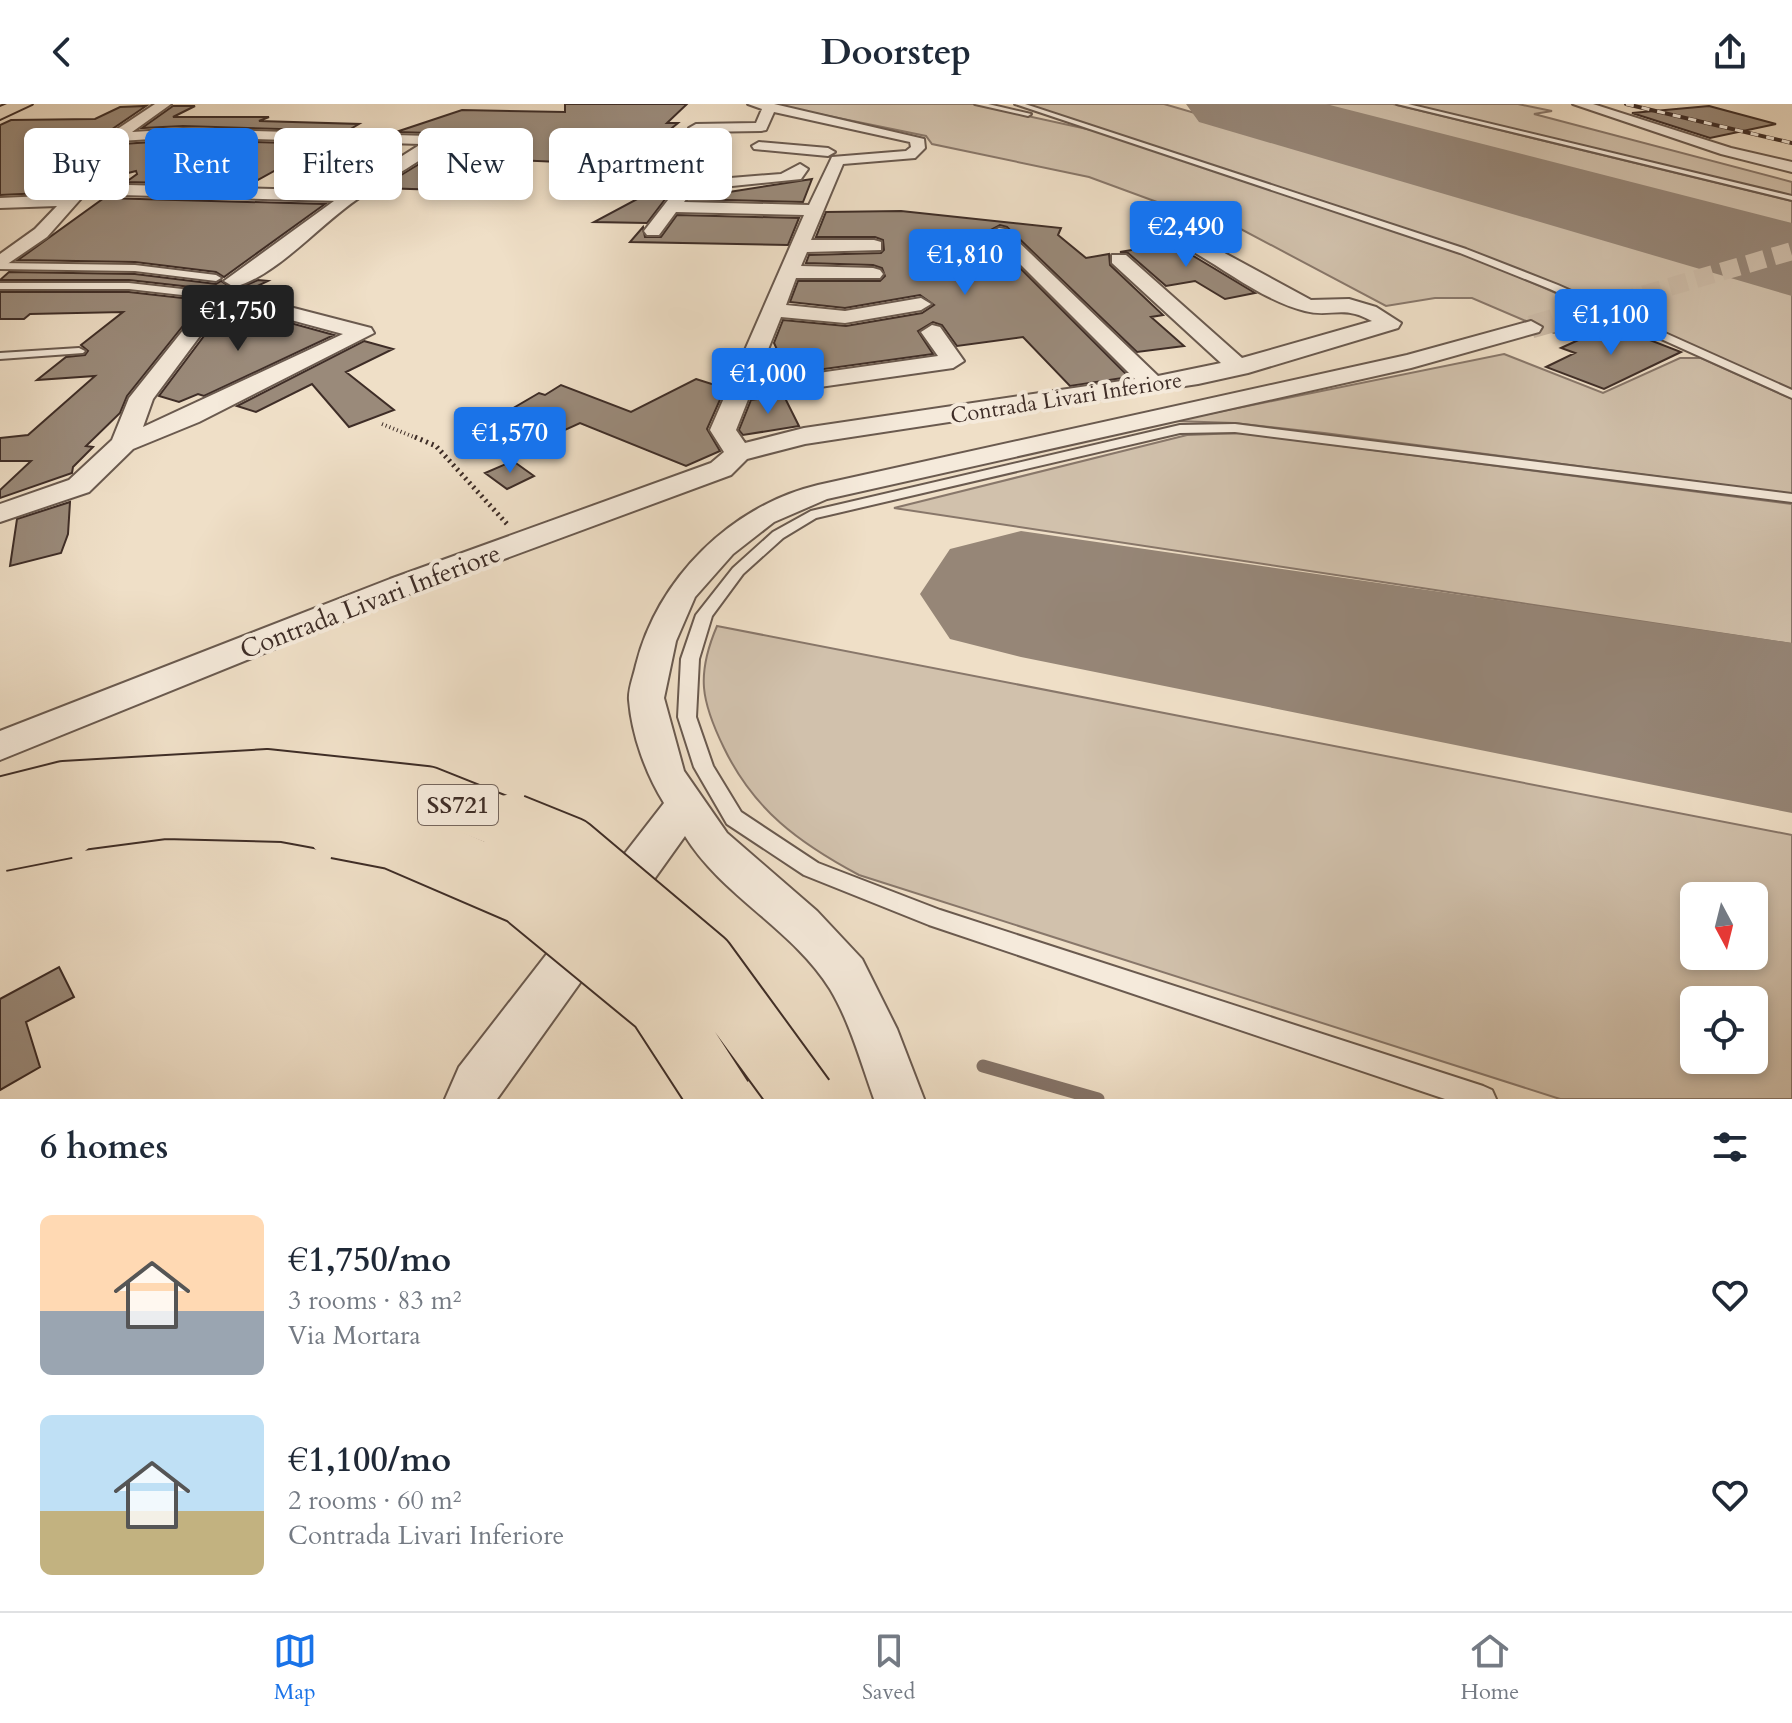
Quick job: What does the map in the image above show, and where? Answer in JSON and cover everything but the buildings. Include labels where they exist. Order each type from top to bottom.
[{"type":"highway","points":[[0,106],[6,104]]},
{"type":"highway","points":[[0,113],[23,104]]},
{"type":"highway","name":"SS721","points":[[0,803],[64,787],[268,775],[427,792],[569,849],[703,962],[803,1099]]},
{"type":"highway","name":"SS721","points":[[0,839],[31,831],[165,813],[283,816],[394,837],[524,893],[660,1005],[721,1099]]},
{"type":"street","points":[[128,128],[164,104]]},
{"type":"street","points":[[1580,104],[1726,151],[1792,167]]},
{"type":"street","points":[[696,128],[761,127],[763,106],[917,139],[918,148]]},
{"type":"street","points":[[129,136],[183,133],[274,136]]},
{"type":"street","points":[[402,139],[430,140],[433,143],[402,163]]},
{"type":"street","points":[[759,146],[827,154],[831,148],[918,148]]},
{"type":"street","points":[[738,453],[723,430],[837,160],[910,155],[918,148]]},
{"type":"street","points":[[653,231],[688,185],[781,179],[795,176],[800,169]]},
{"type":"street","points":[[129,195],[274,196]]},
{"type":"street","points":[[0,203],[28,200]]},
{"type":"street","points":[[0,264],[41,233],[71,200]]},
{"type":"street","points":[[234,281],[255,270],[345,200]]},
{"type":"street","points":[[672,207],[815,210]]},
{"type":"street","points":[[999,233],[1153,384]]},
{"type":"street","points":[[803,246],[874,246]]},
{"type":"street","name":"Contrada Livari Inferiore","points":[[0,746],[401,586],[721,469],[738,453],[804,436],[1153,384],[1240,368],[1390,323],[1369,311],[1342,303],[1309,306],[1281,294],[1199,247]]},
{"type":"street","points":[[1119,259],[1240,368]]},
{"type":"street","points":[[791,272],[873,274]]},
{"type":"street","points":[[0,513],[79,486],[124,443],[190,417],[363,333],[255,304],[216,308],[207,313],[141,398],[124,443]]},
{"type":"street","points":[[775,310],[845,317],[921,304]]},
{"type":"street","points":[[899,1099],[880,1046],[846,974],[801,925],[712,845],[666,774],[646,698],[659,641],[681,594],[722,548],[764,516],[818,493],[1411,361],[1531,327]]},
{"type":"street","points":[[740,391],[953,361],[932,332]]},
{"type":"street","points":[[470,1099],[477,1085],[686,804]]},
{"type":"lane","points":[[978,104],[1099,131]]},
{"type":"lane","points":[[1018,104],[1463,251],[1554,287],[1792,394]]},
{"type":"lane","points":[[1400,104],[1792,198]]},
{"type":"lane","points":[[0,264],[135,268],[216,278]]},
{"type":"lane","points":[[0,286],[129,286],[200,294]]},
{"type":"lane","points":[[0,356],[79,351]]},
{"type":"lane","points":[[1483,1099],[937,918],[811,869],[734,818],[704,767],[687,717],[690,659],[704,615],[738,571],[778,535],[811,515],[1180,429],[1249,430],[1792,498]]},
{"type":"path","points":[[382,424],[436,446],[523,543]]},
{"type":"shaded area","points":[[770,104],[973,104],[1096,131],[1459,251],[1604,314],[1554,333],[1472,298],[1435,298],[1386,306],[1222,219],[1176,209],[1089,177],[932,144],[926,136]]},
{"type":"shaded area","points":[[1023,104],[1164,104],[1792,287],[1792,391],[1469,250]]},
{"type":"shaded area","points":[[1289,104],[1393,104],[1792,201],[1792,236]]},
{"type":"shaded area","points":[[1406,104],[1518,104],[1552,111],[1534,114],[1792,182],[1792,197]]},
{"type":"shaded area","points":[[1504,354],[1603,393],[1680,358],[1701,358],[1792,399],[1792,494],[1324,433],[1234,423],[1174,421]]},
{"type":"shaded area","points":[[1240,433],[1792,504],[1792,644],[894,508],[1187,435]]},
{"type":"shaded area","points":[[717,626],[1792,835],[1792,1099],[1560,1099],[859,875],[798,837],[749,790],[724,748],[710,716],[704,688],[706,659]]},
{"type":"waterway","points":[[983,1066],[1098,1099]]},
{"type":"runway","points":[[1228,104],[1792,260]]},
{"type":"runway","points":[[1021,594],[1792,728]]},
{"type":"tunnel","points":[[1618,302],[1792,251]]},
{"type":"tunnel","points":[[1531,327],[1624,300]]},
{"type":"railway","points":[[1626,104],[1792,143]]}]
